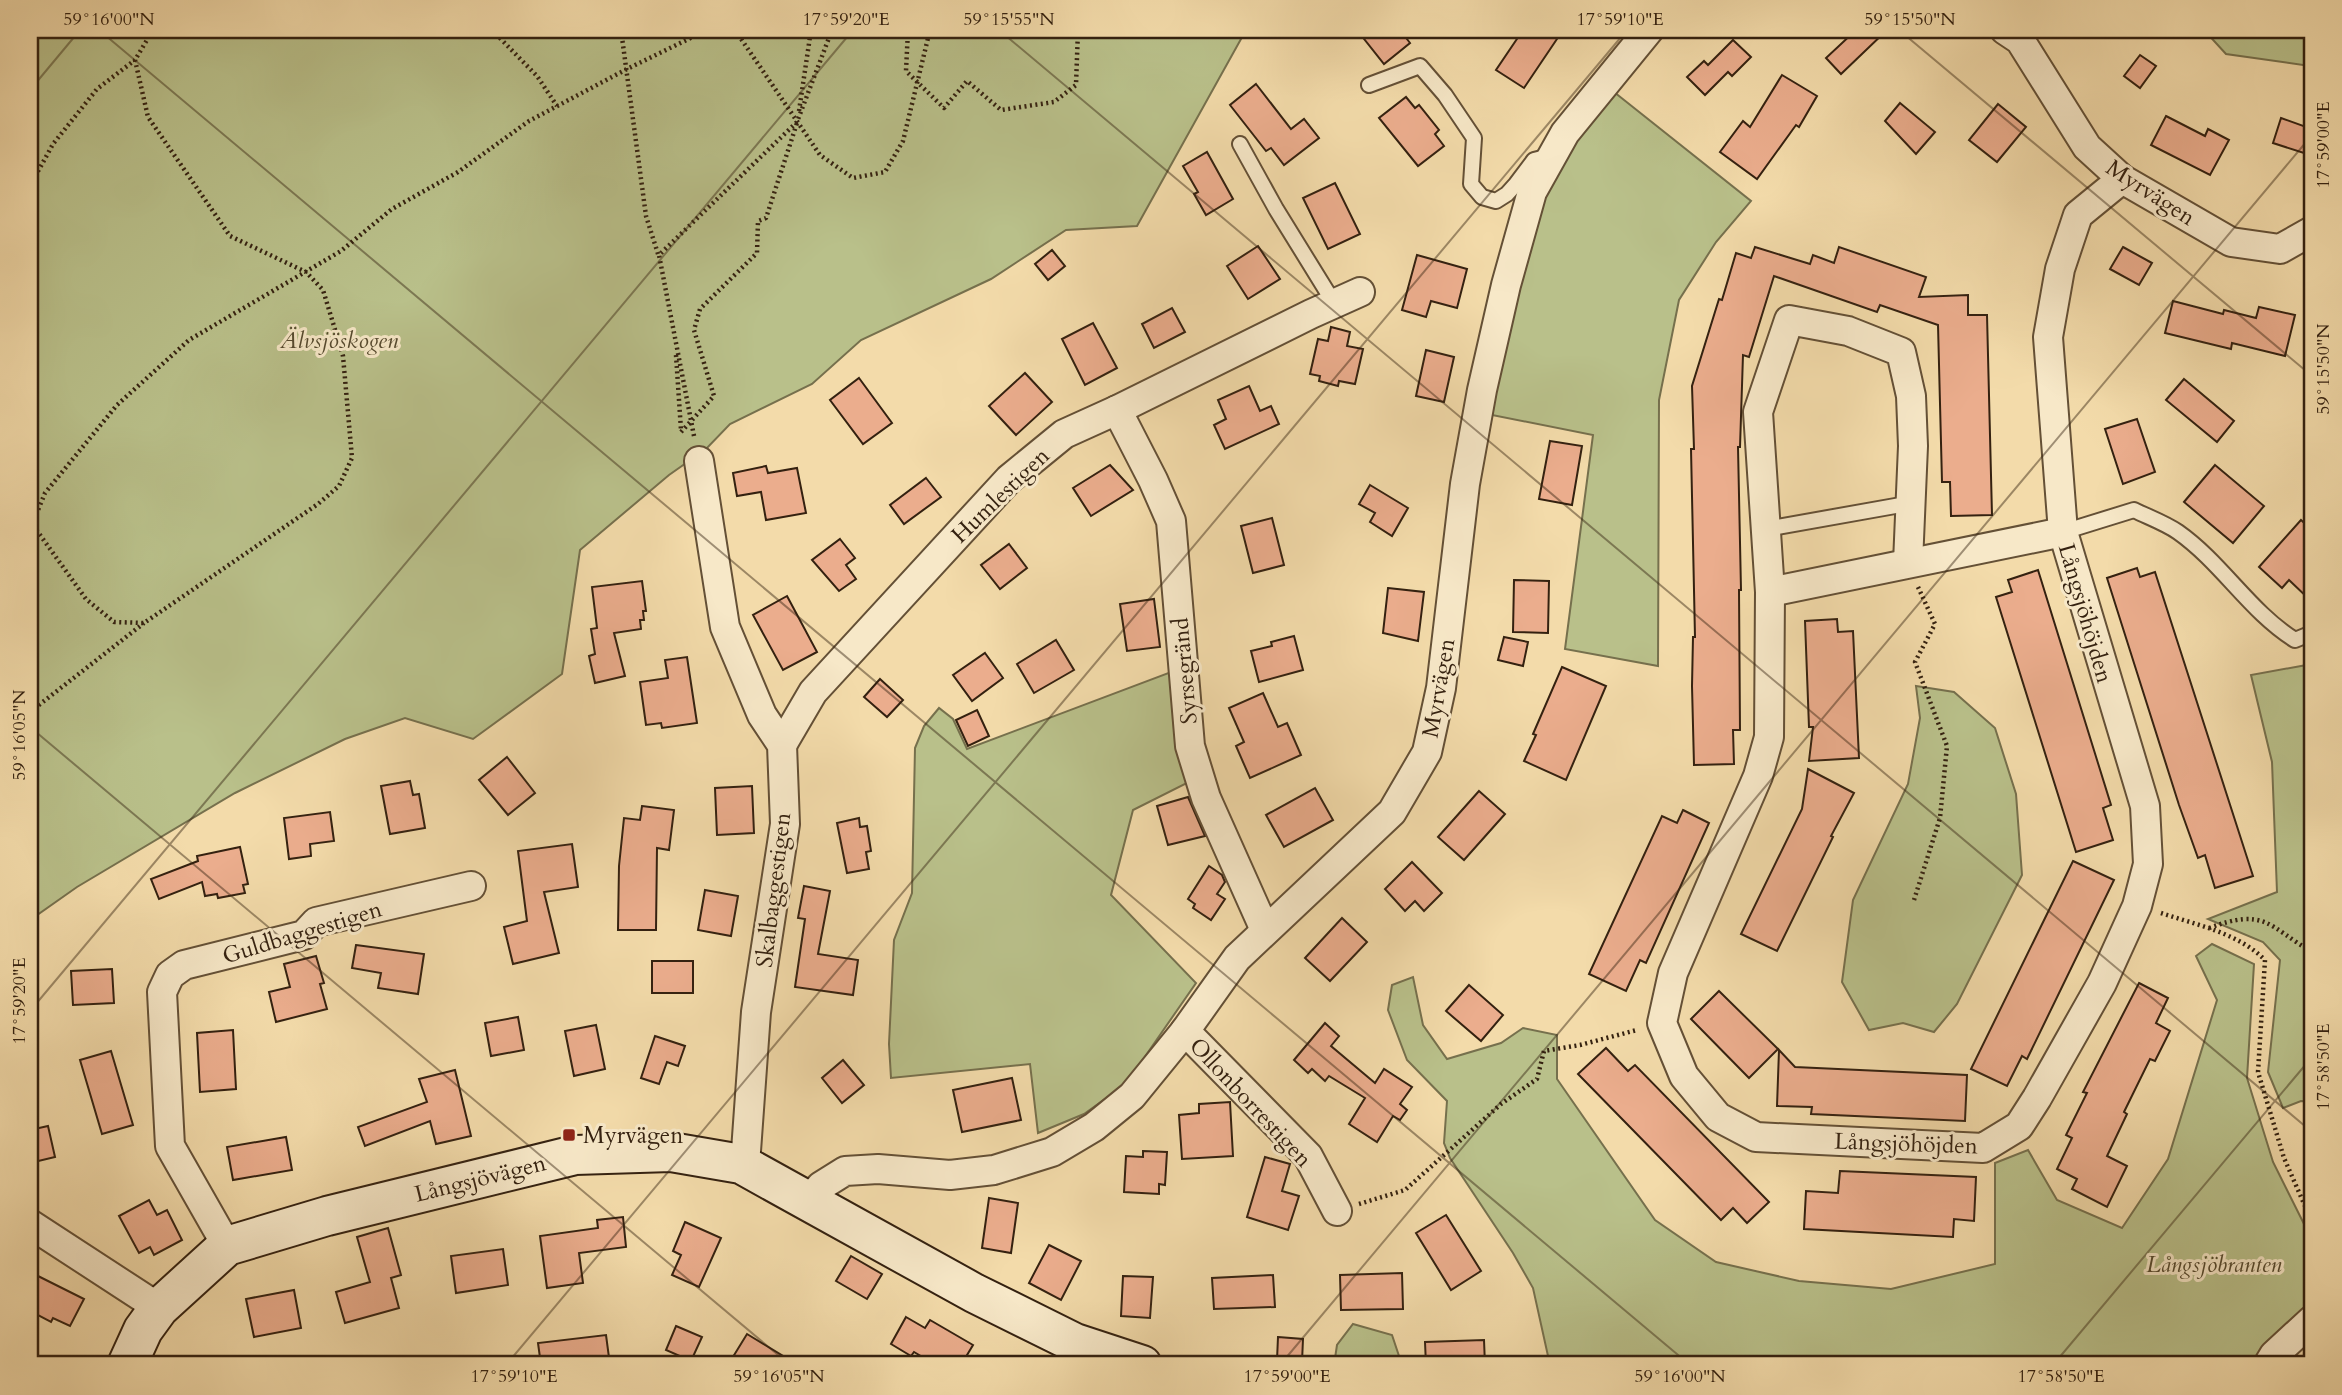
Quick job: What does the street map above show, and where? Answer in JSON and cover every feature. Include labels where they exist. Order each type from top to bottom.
[{"type":"street","name":"Myrvägen","points":[[809,1200],[821,1186],[845,1171],[878,1170],[950,1175],[994,1170],[1052,1152],[1094,1127],[1132,1096],[1185,1031],[1237,958],[1392,812],[1427,752],[1441,688],[1465,484],[1482,390],[1506,285],[1532,192],[1565,132],[1649,30]]},
{"type":"street","name":"Myrvägen","points":[[2005,30],[2020,40],[2087,147],[2122,179],[2231,242],[2280,249],[2312,232]]},
{"type":"street","name":"Långsjöhöjden","points":[[1662,1023],[1684,1076],[1718,1117],[1756,1137],[1983,1148],[2019,1126],[2102,982],[2137,906],[2148,864],[2146,806],[2063,532],[2048,337],[2060,269],[2078,215],[2122,179]]},
{"type":"street","name":"Humlestigen","points":[[782,745],[813,692],[1009,479],[1064,434],[1360,292]]},
{"type":"street","points":[[1662,1023],[1673,973],[1758,776],[1769,737],[1770,592],[1759,412],[1789,320],[1848,331],[1901,352],[1911,396],[1913,446],[1908,563]]},
{"type":"street","name":"Syrsegränd","points":[[1117,410],[1171,521],[1190,746],[1206,798],[1265,930]]},
{"type":"street","points":[[699,461],[724,627],[762,715],[782,745]]},
{"type":"street","name":"Långsjöhöjden","points":[[1770,592],[2063,532]]},
{"type":"street","name":"Skalbaggestigen","points":[[741,1164],[746,1151],[756,1012],[785,824],[782,745]]},
{"type":"street","name":"Guldbaggestigen","points":[[227,1246],[170,1146],[162,992],[170,975],[184,965],[304,935],[316,922],[471,886]]},
{"type":"street","name":"Ollonborrestigen","points":[[1185,1031],[1308,1156],[1336,1211]]},
{"type":"street","name":"Långsjövägen","points":[[127,1365],[143,1330],[159,1308],[227,1246],[340,1213],[575,1155],[671,1152],[741,1164],[974,1293],[1075,1343],[1128,1363]]},
{"type":"street","points":[[30,1224],[159,1308]]},
{"type":"street","points":[[2268,1365],[2274,1355],[2312,1320]]},
{"type":"lane","points":[[1368,85],[1420,66],[1445,95],[1474,138],[1471,184],[1482,197],[1496,201],[1507,194],[1534,160],[1551,155]]},
{"type":"lane","points":[[1240,144],[1334,303]]},
{"type":"lane","points":[[1766,529],[1912,503]]},
{"type":"lane","name":"Långsjöhöjden","points":[[2063,532],[2134,510],[2178,532],[2240,589],[2277,628],[2295,640],[2312,633]]},
{"type":"path","points":[[30,186],[53,144],[97,89],[135,60],[153,30]]},
{"type":"path","points":[[492,30],[537,76],[558,106]]},
{"type":"path","points":[[621,30],[646,216],[659,255],[699,461]]},
{"type":"path","points":[[30,530],[45,493],[117,405],[189,340],[341,251],[392,209],[458,172],[529,121],[707,30]]},
{"type":"path","points":[[735,30],[820,156],[853,178],[885,172],[903,141],[930,30]]},
{"type":"path","points":[[659,255],[797,122],[811,30]]},
{"type":"path","points":[[681,432],[714,396],[694,330],[700,309],[757,253],[758,221],[766,218],[797,122],[832,30]]},
{"type":"path","points":[[908,30],[906,71],[944,108],[967,80],[1001,110],[1054,102],[1076,85],[1078,30]]},
{"type":"path","points":[[30,712],[144,623],[318,504],[339,486],[352,458],[343,356],[323,290],[306,272],[230,236],[148,117],[135,60]]},
{"type":"path","points":[[659,255],[675,346],[681,432],[699,461]]},
{"type":"path","points":[[31,522],[86,599],[114,622],[144,623]]},
{"type":"path","points":[[1914,900],[1940,818],[1947,746],[1915,662],[1935,624],[1924,600]]},
{"type":"path","points":[[2137,906],[2207,928],[2253,948],[2265,960],[2259,1072],[2284,1158],[2312,1222]]},
{"type":"path","points":[[2207,928],[2234,918],[2253,918],[2280,929],[2312,952]]},
{"type":"path","points":[[1336,1211],[1405,1190],[1501,1104],[1537,1079],[1544,1051],[1580,1045],[1662,1023]]},
{"type":"green space","name":"Älvsjöskogen","points":[[30,30],[1246,30],[1137,226],[1066,230],[991,279],[861,340],[812,384],[730,424],[706,449],[669,475],[580,550],[562,674],[473,739],[405,718],[345,739],[235,793],[77,887],[30,920]]},
{"type":"green space","points":[[2204,30],[2312,30],[2312,59],[2303,65],[2226,54]]},
{"type":"green space","points":[[1614,92],[1751,201],[1716,242],[1679,300],[1659,400],[1658,666],[1565,649],[1593,435],[1487,414],[1543,195],[1575,140]]},
{"type":"green space","points":[[2312,664],[2312,1102],[2301,1101],[2283,1108],[2268,1072],[2280,960],[2263,942],[2208,919],[2277,892],[2272,762],[2251,675]]},
{"type":"green space","points":[[1171,672],[1191,781],[1133,810],[1111,895],[1196,983],[1126,1084],[1084,1114],[1038,1133],[1030,1064],[891,1078],[889,1044],[894,940],[912,893],[915,748],[924,726],[939,708],[953,719],[967,749]]},
{"type":"green space","points":[[1916,686],[1954,692],[1995,728],[2016,794],[2022,875],[1957,1004],[1934,1032],[1903,1023],[1869,1030],[1842,982],[1853,900],[1908,784],[1920,718]]},
{"type":"green space","name":"Långsjöbranten","points":[[2212,944],[2254,964],[2247,1078],[2273,1162],[2312,1240],[2312,1301],[2265,1346],[2254,1365],[1550,1365],[1533,1288],[1450,1158],[1444,1143],[1447,1101],[1407,1060],[1388,1010],[1392,985],[1413,977],[1423,1025],[1447,1059],[1501,1043],[1523,1028],[1557,1035],[1557,1079],[1655,1220],[1716,1262],[1799,1281],[1891,1289],[1995,1264],[1995,1163],[2028,1150],[2057,1200],[2122,1228],[2168,1159],[2217,1000],[2196,956]]},
{"type":"green space","points":[[1353,1324],[1392,1335],[1402,1365],[1334,1365],[1337,1345]]},
{"type":"building","points":[[1357,30],[1400,30],[1410,43],[1384,64]]},
{"type":"building","points":[[1523,30],[1563,30],[1524,88],[1496,70]]},
{"type":"building","points":[[1856,30],[1887,30],[1841,74],[1826,58]]},
{"type":"building","points":[[1733,40],[1751,57],[1732,76],[1728,72],[1705,95],[1687,77],[1704,61],[1708,65]]},
{"type":"building","points":[[2140,55],[2156,66],[2140,88],[2124,76]]},
{"type":"building","points":[[1782,75],[1817,96],[1799,127],[1796,125],[1757,179],[1720,152],[1743,121],[1750,127]]},
{"type":"building","points":[[1256,84],[1291,129],[1304,119],[1319,138],[1284,165],[1271,148],[1266,151],[1230,105]]},
{"type":"building","points":[[1406,97],[1415,108],[1419,105],[1439,130],[1435,134],[1444,146],[1418,166],[1379,118]]},
{"type":"building","points":[[1900,103],[1935,132],[1916,154],[1885,121]]},
{"type":"building","points":[[1998,104],[2026,127],[1997,162],[1969,140]]},
{"type":"building","points":[[2166,116],[2205,136],[2208,129],[2229,140],[2210,175],[2151,145]]},
{"type":"building","points":[[2281,118],[2312,129],[2304,153],[2273,143]]},
{"type":"building","points":[[1207,152],[1233,199],[1206,215],[1194,194],[1198,192],[1183,166]]},
{"type":"building","points":[[1335,183],[1360,234],[1328,249],[1303,198]]},
{"type":"building","points":[[1258,246],[1280,279],[1248,299],[1227,266]]},
{"type":"building","points":[[1755,247],[1810,264],[1813,255],[1834,263],[1839,247],[1926,277],[1919,297],[1968,295],[1968,315],[1987,315],[1992,515],[1951,516],[1950,482],[1942,482],[1938,325],[1880,305],[1877,312],[1774,276],[1749,357],[1743,355],[1738,447],[1740,730],[1733,730],[1734,764],[1694,765],[1692,386],[1736,253],[1751,258]]},
{"type":"building","points":[[2123,247],[2152,263],[2139,285],[2110,269]]},
{"type":"building","points":[[1052,250],[1065,266],[1048,280],[1035,264]]},
{"type":"building","points":[[1417,255],[1467,269],[1457,308],[1431,301],[1426,317],[1402,310]]},
{"type":"building","points":[[2173,301],[2223,314],[2224,310],[2256,318],[2259,307],[2295,315],[2285,356],[2232,343],[2231,349],[2165,333]]},
{"type":"building","points":[[1172,308],[1185,332],[1154,348],[1142,324]]},
{"type":"building","points":[[1093,323],[1117,368],[1085,385],[1062,339]]},
{"type":"building","points":[[1331,327],[1350,332],[1347,346],[1363,349],[1355,384],[1339,381],[1338,386],[1319,381],[1320,376],[1310,374],[1318,339],[1328,341]]},
{"type":"building","points":[[1426,350],[1454,357],[1444,402],[1416,396]]},
{"type":"building","points":[[1025,373],[1052,402],[1016,435],[989,406]]},
{"type":"building","points":[[859,378],[892,423],[863,444],[830,400]]},
{"type":"building","points":[[2184,379],[2234,421],[2217,442],[2166,400]]},
{"type":"building","points":[[1249,386],[1260,411],[1271,406],[1279,424],[1225,449],[1214,425],[1226,419],[1218,400]]},
{"type":"building","points":[[2137,419],[2155,472],[2123,484],[2105,429]]},
{"type":"building","points":[[1550,441],[1582,446],[1572,505],[1539,499]]},
{"type":"building","points":[[1110,465],[1133,490],[1091,516],[1073,488]]},
{"type":"building","points":[[2215,465],[2264,506],[2233,543],[2184,502]]},
{"type":"building","points":[[766,466],[768,473],[797,468],[806,513],[766,520],[761,492],[737,496],[733,473]]},
{"type":"building","points":[[926,478],[941,497],[904,524],[890,505]]},
{"type":"building","points":[[1370,485],[1408,508],[1392,536],[1370,522],[1375,513],[1359,504]]},
{"type":"building","points":[[1272,518],[1284,565],[1253,573],[1241,526]]},
{"type":"building","points":[[2301,520],[2312,530],[2312,602],[2289,580],[2282,588],[2259,567]]},
{"type":"building","points":[[840,539],[855,558],[846,565],[856,579],[839,591],[812,560]]},
{"type":"building","points":[[1009,544],[1027,568],[1000,589],[981,565]]},
{"type":"building","points":[[2137,568],[2140,577],[2155,572],[2253,876],[2215,888],[2205,855],[2198,858],[2179,805],[2107,578]]},
{"type":"building","points":[[2038,570],[2111,805],[2103,808],[2113,840],[2076,852],[1996,597],[2012,592],[2008,580]]},
{"type":"building","points":[[1514,580],[1549,581],[1548,633],[1513,632]]},
{"type":"building","points":[[642,581],[646,611],[643,611],[644,620],[640,620],[641,629],[614,633],[625,676],[595,683],[589,656],[595,654],[591,629],[597,628],[592,587]]},
{"type":"building","points":[[1388,588],[1424,592],[1418,641],[1383,633]]},
{"type":"building","points":[[787,596],[817,652],[783,670],[753,615]]},
{"type":"building","points":[[1154,599],[1160,647],[1127,651],[1120,604]]},
{"type":"building","points":[[1837,619],[1838,632],[1853,631],[1859,758],[1809,761],[1813,727],[1809,727],[1805,621]]},
{"type":"building","points":[[1294,636],[1303,670],[1259,682],[1251,651],[1272,646],[1271,642]]},
{"type":"building","points":[[1504,637],[1528,642],[1523,666],[1498,660]]},
{"type":"building","points":[[1056,640],[1074,670],[1034,693],[1017,664]]},
{"type":"building","points":[[985,653],[1003,678],[972,701],[953,675]]},
{"type":"building","points":[[687,657],[697,723],[662,728],[661,723],[646,725],[640,682],[668,678],[665,660]]},
{"type":"building","points":[[1562,667],[1606,686],[1566,780],[1524,761]]},
{"type":"building","points":[[880,679],[903,700],[887,717],[864,697]]},
{"type":"building","points":[[1263,693],[1278,727],[1287,723],[1301,755],[1250,778],[1236,746],[1244,742],[1229,708]]},
{"type":"building","points":[[977,710],[989,736],[968,746],[956,720]]},
{"type":"building","points":[[507,757],[535,793],[508,815],[479,780]]},
{"type":"building","points":[[1808,769],[1854,793],[1777,951],[1741,934],[1802,809]]},
{"type":"building","points":[[410,781],[413,795],[419,794],[425,828],[390,834],[381,786]]},
{"type":"building","points":[[752,786],[754,833],[717,835],[715,788]]},
{"type":"building","points":[[1315,788],[1333,820],[1284,847],[1266,815]]},
{"type":"building","points":[[1479,791],[1505,814],[1464,860],[1438,837]]},
{"type":"building","points":[[1188,797],[1205,836],[1168,845],[1157,806]]},
{"type":"building","points":[[642,806],[674,810],[669,850],[657,848],[656,930],[618,930],[619,866],[624,818],[640,820]]},
{"type":"building","points":[[1683,810],[1709,823],[1646,963],[1640,960],[1626,991],[1589,974],[1662,816],[1677,823]]},
{"type":"building","points":[[330,812],[334,841],[310,844],[311,856],[289,859],[284,818]]},
{"type":"building","points":[[859,818],[860,827],[867,826],[871,851],[866,852],[869,869],[847,873],[837,823]]},
{"type":"building","points":[[572,844],[578,887],[544,892],[559,953],[513,964],[504,927],[527,921],[518,851]]},
{"type":"building","points":[[240,847],[248,884],[243,885],[245,893],[218,898],[217,894],[205,896],[202,882],[159,899],[151,879],[198,861],[197,856]]},
{"type":"building","points":[[2073,861],[2114,880],[2027,1059],[2022,1056],[2007,1086],[1971,1069]]},
{"type":"building","points":[[1412,862],[1442,893],[1424,911],[1415,901],[1405,911],[1385,889]]},
{"type":"building","points":[[1209,866],[1222,875],[1225,882],[1217,894],[1225,899],[1211,920],[1193,908],[1195,904],[1188,899]]},
{"type":"building","points":[[804,886],[830,891],[818,954],[858,960],[853,995],[795,987],[805,919],[798,918]]},
{"type":"building","points":[[705,890],[738,896],[731,936],[698,930]]},
{"type":"building","points":[[1342,918],[1367,942],[1330,981],[1305,958]]},
{"type":"building","points":[[356,945],[424,954],[418,994],[378,988],[381,973],[352,968]]},
{"type":"building","points":[[316,956],[324,983],[320,984],[327,1009],[276,1022],[269,992],[290,987],[284,964]]},
{"type":"building","points":[[652,961],[693,961],[693,993],[652,993]]},
{"type":"building","points":[[112,969],[114,1003],[73,1005],[71,971]]},
{"type":"building","points":[[2139,983],[2168,998],[2156,1023],[2170,1031],[2155,1061],[2150,1059],[2124,1112],[2127,1114],[2107,1156],[2127,1166],[2107,1207],[2072,1189],[2077,1179],[2057,1169],[2072,1138],[2066,1135],[2087,1093],[2083,1092]]},
{"type":"building","points":[[1469,985],[1503,1015],[1481,1041],[1446,1011]]},
{"type":"building","points":[[1719,991],[1778,1049],[1749,1078],[1691,1019]]},
{"type":"building","points":[[518,1017],[524,1050],[491,1056],[485,1023]]},
{"type":"building","points":[[1325,1023],[1339,1036],[1331,1046],[1375,1083],[1384,1069],[1412,1087],[1400,1104],[1407,1110],[1400,1120],[1393,1116],[1377,1142],[1349,1124],[1365,1098],[1329,1076],[1325,1081],[1312,1069],[1308,1073],[1294,1060]]},
{"type":"building","points":[[596,1025],[605,1069],[574,1076],[565,1031]]},
{"type":"building","points":[[233,1030],[236,1089],[200,1092],[197,1033]]},
{"type":"building","points":[[655,1036],[685,1046],[678,1066],[667,1062],[659,1084],[641,1078]]},
{"type":"building","points":[[1606,1048],[1628,1071],[1635,1065],[1769,1202],[1747,1223],[1733,1208],[1721,1220],[1578,1074]]},
{"type":"building","points":[[1779,1050],[1795,1067],[1967,1075],[1965,1121],[1811,1114],[1812,1107],[1777,1106]]},
{"type":"building","points":[[111,1051],[133,1125],[102,1134],[80,1060]]},
{"type":"building","points":[[843,1060],[864,1085],[842,1103],[822,1078]]},
{"type":"building","points":[[455,1070],[471,1136],[436,1144],[430,1121],[365,1146],[358,1127],[427,1102],[419,1079]]},
{"type":"building","points":[[1012,1078],[1021,1120],[962,1132],[953,1090]]},
{"type":"building","points":[[1230,1102],[1233,1156],[1182,1159],[1179,1115],[1199,1113],[1199,1104]]},
{"type":"building","points":[[48,1126],[55,1157],[30,1163],[30,1130]]},
{"type":"building","points":[[286,1137],[292,1170],[233,1180],[227,1147]]},
{"type":"building","points":[[1143,1151],[1167,1152],[1165,1185],[1159,1184],[1159,1194],[1124,1192],[1126,1156],[1143,1157]]},
{"type":"building","points":[[1265,1157],[1290,1164],[1282,1191],[1299,1196],[1288,1230],[1247,1217]]},
{"type":"building","points":[[1840,1171],[1976,1177],[1974,1221],[1954,1219],[1953,1237],[1804,1229],[1806,1191],[1838,1193]]},
{"type":"building","points":[[989,1198],[1018,1203],[1011,1253],[982,1248]]},
{"type":"building","points":[[149,1200],[157,1215],[167,1210],[182,1240],[154,1255],[150,1247],[139,1253],[119,1216]]},
{"type":"building","points":[[1446,1215],[1481,1271],[1451,1290],[1416,1233]]},
{"type":"building","points":[[623,1217],[626,1247],[579,1253],[583,1283],[547,1288],[540,1236],[598,1228],[597,1220]]},
{"type":"building","points":[[685,1222],[721,1238],[699,1287],[672,1275],[681,1255],[673,1251]]},
{"type":"building","points":[[388,1228],[401,1275],[391,1278],[399,1308],[345,1323],[336,1292],[370,1282],[357,1237]]},
{"type":"building","points":[[1049,1245],[1081,1261],[1061,1300],[1029,1283]]},
{"type":"building","points":[[503,1249],[508,1285],[456,1293],[451,1256]]},
{"type":"building","points":[[851,1256],[882,1274],[867,1299],[836,1281]]},
{"type":"building","points":[[30,1272],[84,1299],[70,1326],[53,1318],[51,1322],[30,1311]]},
{"type":"building","points":[[1402,1273],[1403,1309],[1341,1310],[1340,1275]]},
{"type":"building","points":[[1273,1275],[1275,1307],[1214,1309],[1212,1278]]},
{"type":"building","points":[[1123,1276],[1153,1277],[1150,1318],[1121,1316]]},
{"type":"building","points":[[294,1290],[301,1328],[254,1337],[246,1299]]},
{"type":"building","points":[[906,1317],[925,1328],[930,1320],[973,1345],[961,1365],[936,1365],[914,1352],[911,1356],[891,1344]]},
{"type":"building","points":[[676,1326],[702,1337],[691,1361],[666,1350]]},
{"type":"building","points":[[747,1334],[798,1365],[728,1365]]},
{"type":"building","points":[[606,1335],[610,1365],[541,1365],[538,1343]]},
{"type":"building","points":[[1278,1337],[1303,1339],[1302,1362],[1277,1360]]},
{"type":"building","points":[[1484,1340],[1485,1365],[1426,1365],[1425,1342]]},
{"type":"place","name":"Myrvägen","points":[[569,1135]]}]
